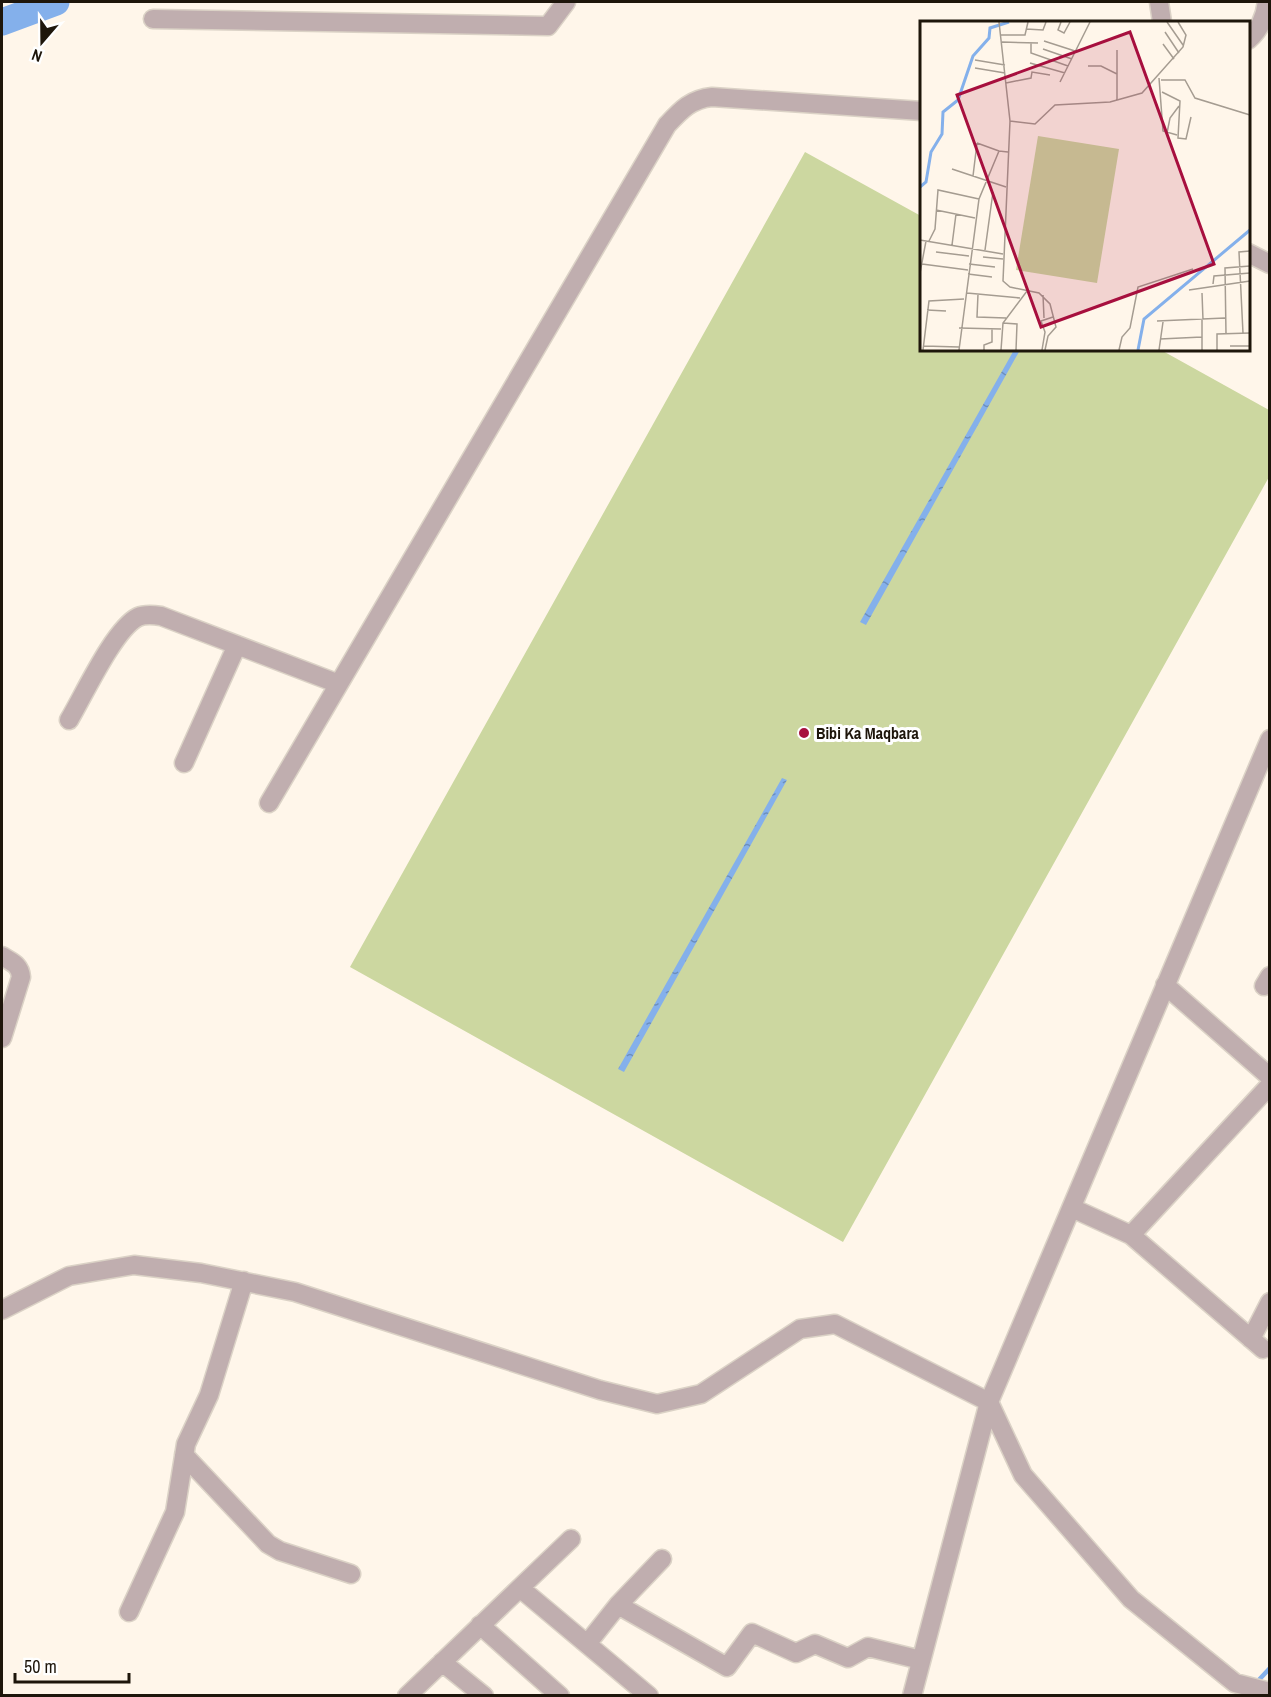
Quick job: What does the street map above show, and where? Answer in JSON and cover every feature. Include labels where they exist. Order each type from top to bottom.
[{"type":"street","points":[[153,19],[548,26],[566,2]]},
{"type":"street","points":[[1159,2],[1162,21]]},
{"type":"street","points":[[1250,38],[1265,16],[1267,2]]},
{"type":"street","points":[[269,803],[667,125],[681,110],[690,103],[712,97],[920,111]]},
{"type":"street","points":[[1250,254],[1269,264]]},
{"type":"street","points":[[69,720],[118,635],[138,617],[150,614],[161,616],[339,684]]},
{"type":"street","points":[[184,762],[237,645]]},
{"type":"street","points":[[912,1695],[989,1402],[1269,739]]},
{"type":"street","points":[[2,956],[16,964],[20,969],[21,977],[2,1038]]},
{"type":"street","points":[[1165,985],[1269,1077]]},
{"type":"street","points":[[1131,1235],[1269,1085]]},
{"type":"street","points":[[1072,1209],[1131,1235],[1257,1344],[1269,1302]]},
{"type":"street","points":[[2,1310],[69,1276],[134,1265],[201,1273],[295,1292],[600,1390],[657,1404],[701,1394],[800,1329],[835,1324],[989,1402],[1023,1475],[1131,1599],[1235,1683],[1269,1692]]},
{"type":"street","points":[[129,1612],[175,1512],[184,1455],[190,1434],[209,1395],[244,1281]]},
{"type":"street","points":[[184,1455],[268,1544],[280,1551],[351,1574]]},
{"type":"street","points":[[407,1695],[571,1539]]},
{"type":"street","points":[[587,1644],[618,1605],[662,1559]]},
{"type":"street","points":[[520,1588],[649,1695]]},
{"type":"street","points":[[618,1605],[727,1667],[752,1634],[796,1653],[815,1644],[848,1658],[867,1647],[921,1660]]},
{"type":"street","points":[[480,1625],[560,1695]]},
{"type":"street","points":[[442,1662],[484,1695]]},
{"type":"green space","name":"Bibi Ka Maqbara","points":[[805,152],[920,215],[920,351],[1163,351],[1269,410],[1269,477],[843,1242],[350,967]]},
{"type":"water","points":[[1013,351],[1019,351],[866,625],[860,622]]},
{"type":"water","points":[[782,778],[787,780],[624,1072],[618,1069]]},
{"type":"waterway","points":[[2,22],[56,2]]},
{"type":"waterway","points":[[1256,1683],[1270,1668]]},
{"type":"place","name":"Bibi Ka Maqbara","points":[[804,733]]}]
